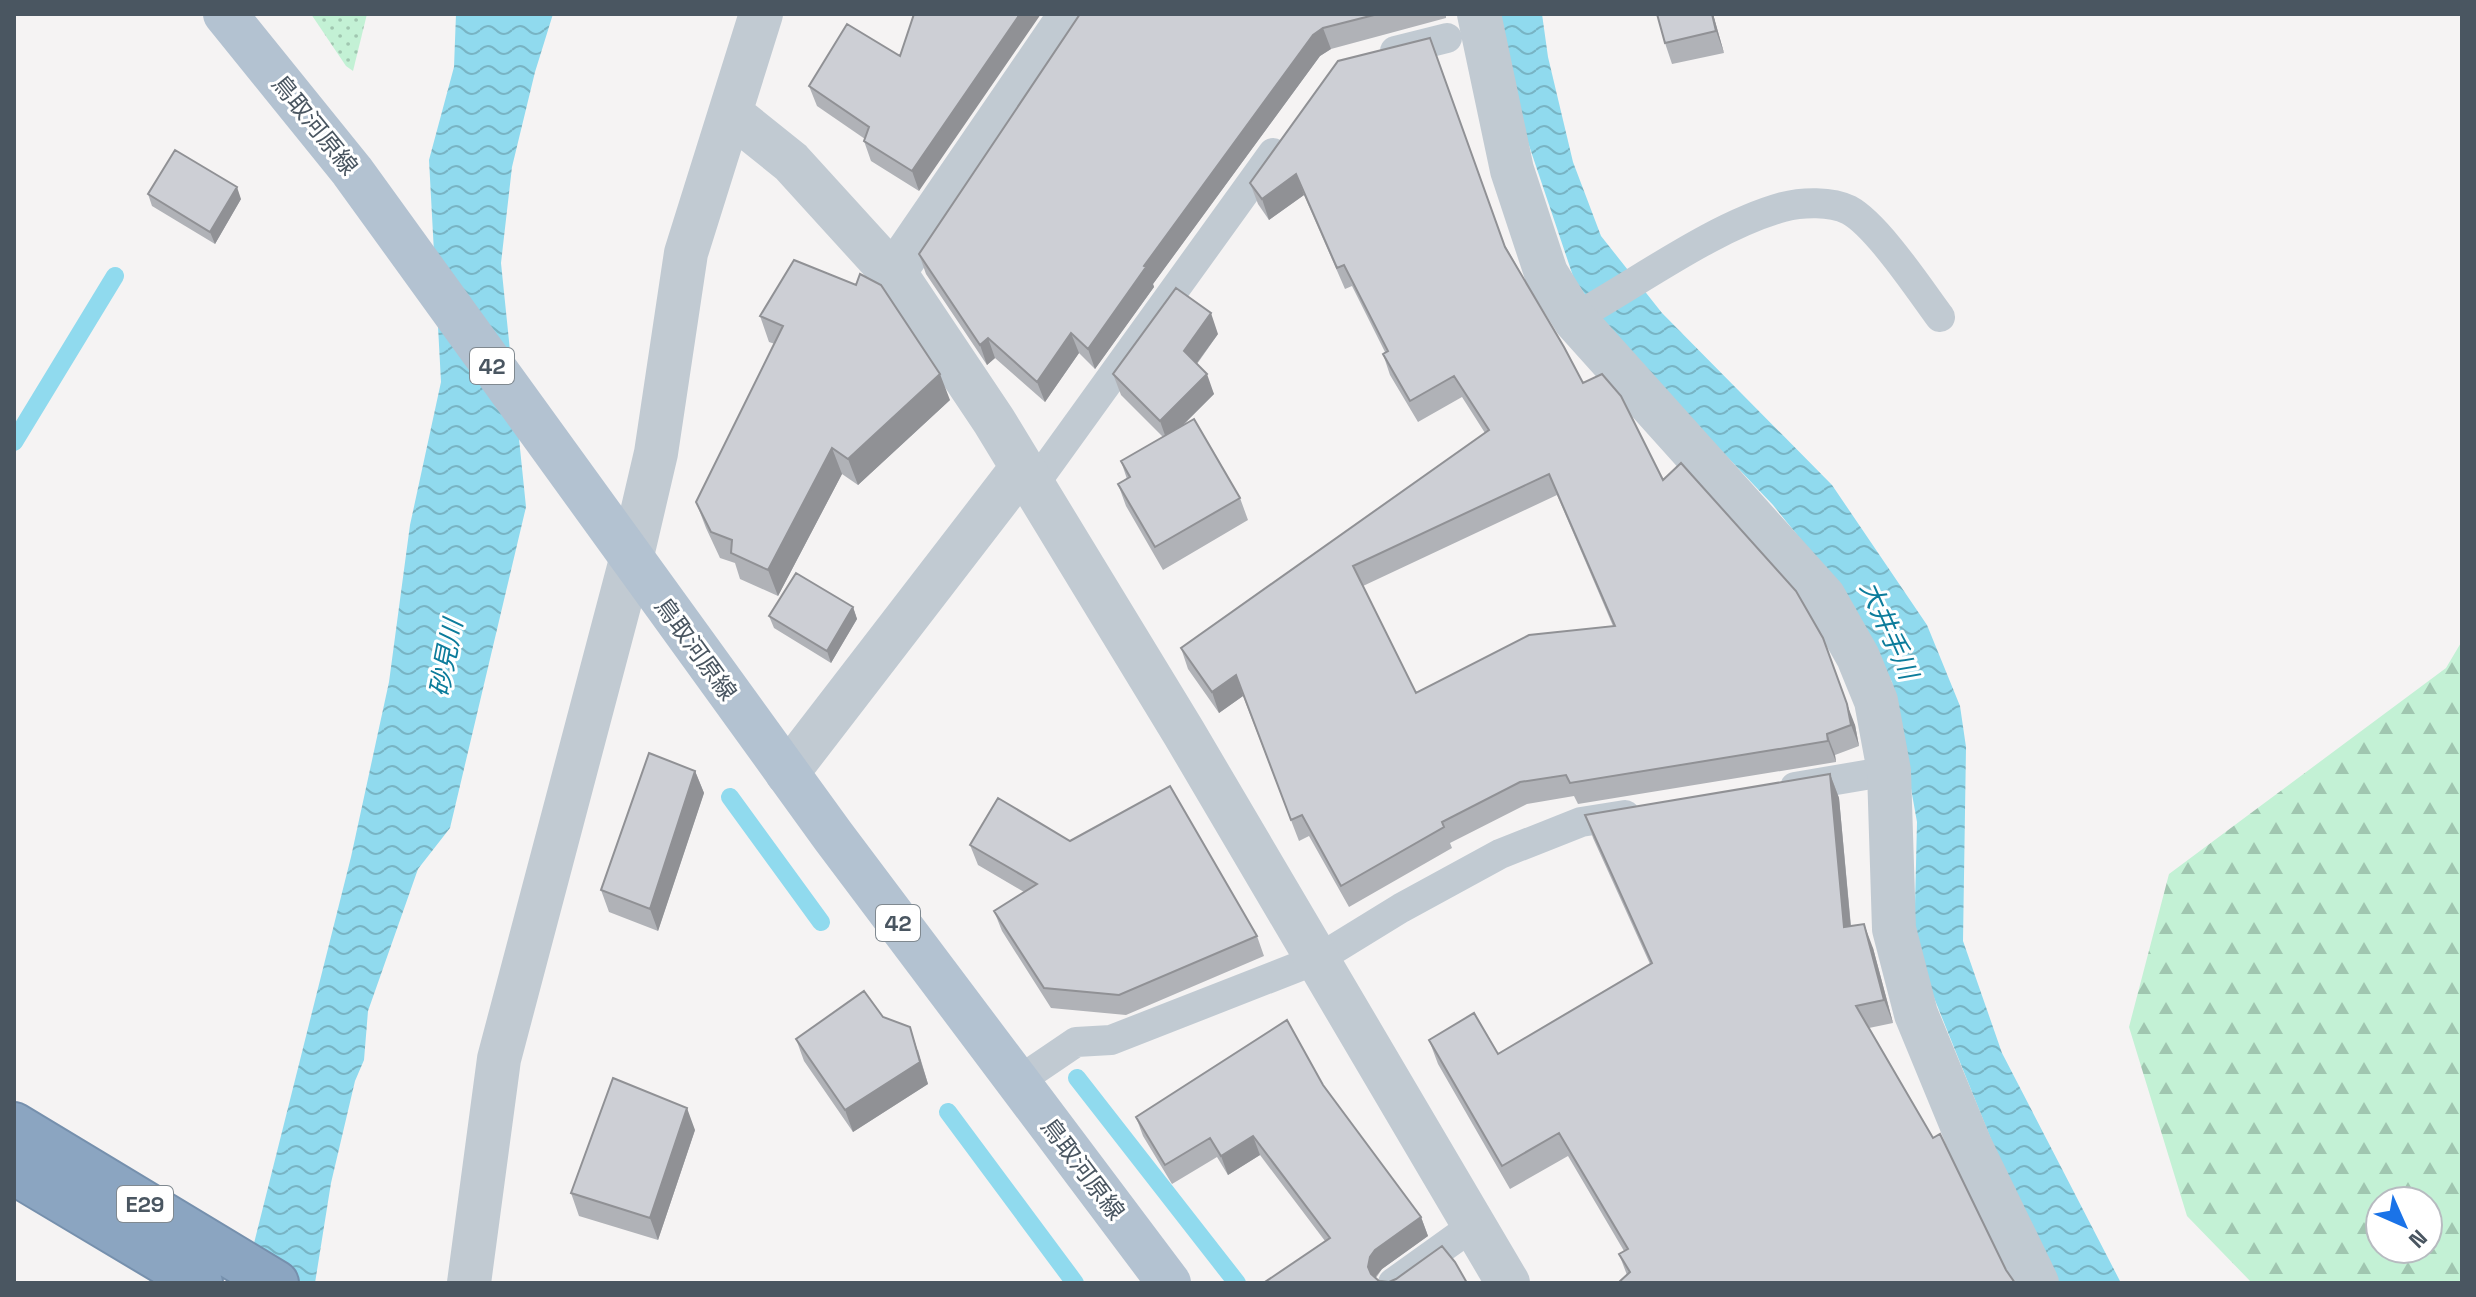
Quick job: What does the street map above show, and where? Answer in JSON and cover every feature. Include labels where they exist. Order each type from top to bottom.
[{"type":"highway","name":"E29","points":[[14,1125],[276,1283]]},
{"type":"highway","name":"E29","points":[[14,1172],[200,1283]]},
{"type":"main road","name":"鳥取河原線","points":[[225,14],[352,171],[787,773],[1169,1283]]},
{"type":"street","points":[[469,1283],[499,1059],[631,560],[656,453],[686,253],[761,14]]},
{"type":"street","points":[[893,274],[1071,14]]},
{"type":"street","points":[[1463,26],[1546,273],[1824,597],[1858,657],[1876,701],[1889,771],[1894,929],[1916,1014],[1970,1145],[2037,1283]]},
{"type":"street","points":[[730,113],[791,162],[893,274],[994,421],[1192,746],[1508,1283]]},
{"type":"street","points":[[787,773],[1027,478]]},
{"type":"lane","points":[[1363,59],[1463,26]]},
{"type":"lane","points":[[1027,478],[1289,130]]},
{"type":"lane","points":[[1581,315],[1713,237],[1784,206],[1813,203],[1849,210],[1875,234],[1940,317]]},
{"type":"lane","points":[[1766,791],[1889,771]]},
{"type":"lane","points":[[1017,1082],[1076,1042],[1111,1040],[1318,959],[1401,908],[1500,854],[1581,822],[1658,809]]},
{"type":"lane","points":[[1393,1283],[1474,1225]]},
{"type":"green space","points":[[311,14],[367,14],[353,71],[346,66]]},
{"type":"green space","points":[[2462,641],[2462,1283],[2252,1283],[2187,1216],[2129,1027],[2169,874],[2446,668]]},
{"type":"water","name":"砂見川","points":[[456,14],[553,14],[512,167],[501,263],[526,507],[450,828],[418,869],[368,1011],[364,1060],[355,1081],[331,1183],[315,1283],[244,1283],[351,857],[389,682],[410,525],[441,382],[429,160],[454,67]]},
{"type":"water","name":"大井手川","points":[[1497,14],[1542,14],[1548,57],[1573,162],[1601,236],[1662,313],[1832,485],[1927,625],[1960,706],[1966,747],[1963,941],[2002,1053],[2121,1283],[2057,1283],[2007,1179],[1914,948],[1917,822],[1892,682],[1842,590],[1773,505],[1619,343],[1574,279],[1509,86]]},
{"type":"building","points":[[914,14],[1020,14],[912,171],[864,141],[869,127],[809,86],[847,24],[900,56]]},
{"type":"building","points":[[1080,14],[1378,14],[1323,28],[1313,35],[1144,266],[1088,349],[1071,333],[1037,382],[988,338],[980,345],[919,254]]},
{"type":"building","points":[[1657,14],[1712,14],[1716,31],[1665,43]]},
{"type":"building","points":[[1430,38],[1505,247],[1583,383],[1602,374],[1621,396],[1663,480],[1681,463],[1796,591],[1823,638],[1847,704],[1851,725],[1827,734],[1828,741],[1570,783],[1566,775],[1520,782],[1442,822],[1444,827],[1341,886],[1302,815],[1291,820],[1236,675],[1212,692],[1181,648],[1489,430],[1454,376],[1410,401],[1383,354],[1388,351],[1344,265],[1337,268],[1296,174],[1262,199],[1250,183],[1338,61]],"holes":[[[1549,474],[1615,626],[1529,635],[1416,693],[1353,566]]]},
{"type":"building","points":[[175,150],[237,187],[210,232],[148,194]]},
{"type":"building","points":[[794,260],[856,285],[860,274],[881,285],[940,374],[848,459],[832,448],[768,570],[731,553],[732,540],[711,532],[696,502],[783,326],[760,316]]},
{"type":"building","points":[[1176,288],[1211,313],[1184,351],[1207,374],[1160,421],[1113,374]]},
{"type":"building","points":[[1194,419],[1240,498],[1155,547],[1118,484],[1130,477],[1121,461]]},
{"type":"building","points":[[796,573],[853,607],[827,651],[769,616]]},
{"type":"building","points":[[649,753],[695,771],[650,909],[601,890]]},
{"type":"building","points":[[1830,774],[1844,927],[1864,924],[1884,1000],[1856,1006],[1933,1138],[1940,1134],[2015,1283],[1618,1283],[1630,1272],[1619,1254],[1628,1249],[1559,1133],[1502,1166],[1429,1040],[1474,1013],[1498,1054],[1652,963],[1585,815]]},
{"type":"building","points":[[1170,786],[1257,936],[1119,995],[1044,988],[994,911],[1037,884],[970,845],[998,798],[1070,841]]},
{"type":"building","points":[[864,991],[883,1017],[910,1027],[920,1062],[845,1110],[796,1039]]},
{"type":"building","points":[[1287,1020],[1323,1085],[1421,1217],[1375,1250],[1368,1267],[1371,1274],[1379,1281],[1389,1282],[1442,1246],[1467,1283],[1266,1283],[1330,1238],[1253,1136],[1221,1156],[1210,1138],[1165,1165],[1136,1117]]},
{"type":"building","points":[[613,1078],[687,1108],[650,1218],[571,1193]]},
{"type":"waterway","points":[[14,442],[115,276]]},
{"type":"waterway","points":[[730,797],[821,922]]},
{"type":"waterway","points":[[1077,1078],[1237,1283]]},
{"type":"waterway","points":[[948,1112],[1075,1283]]}]
